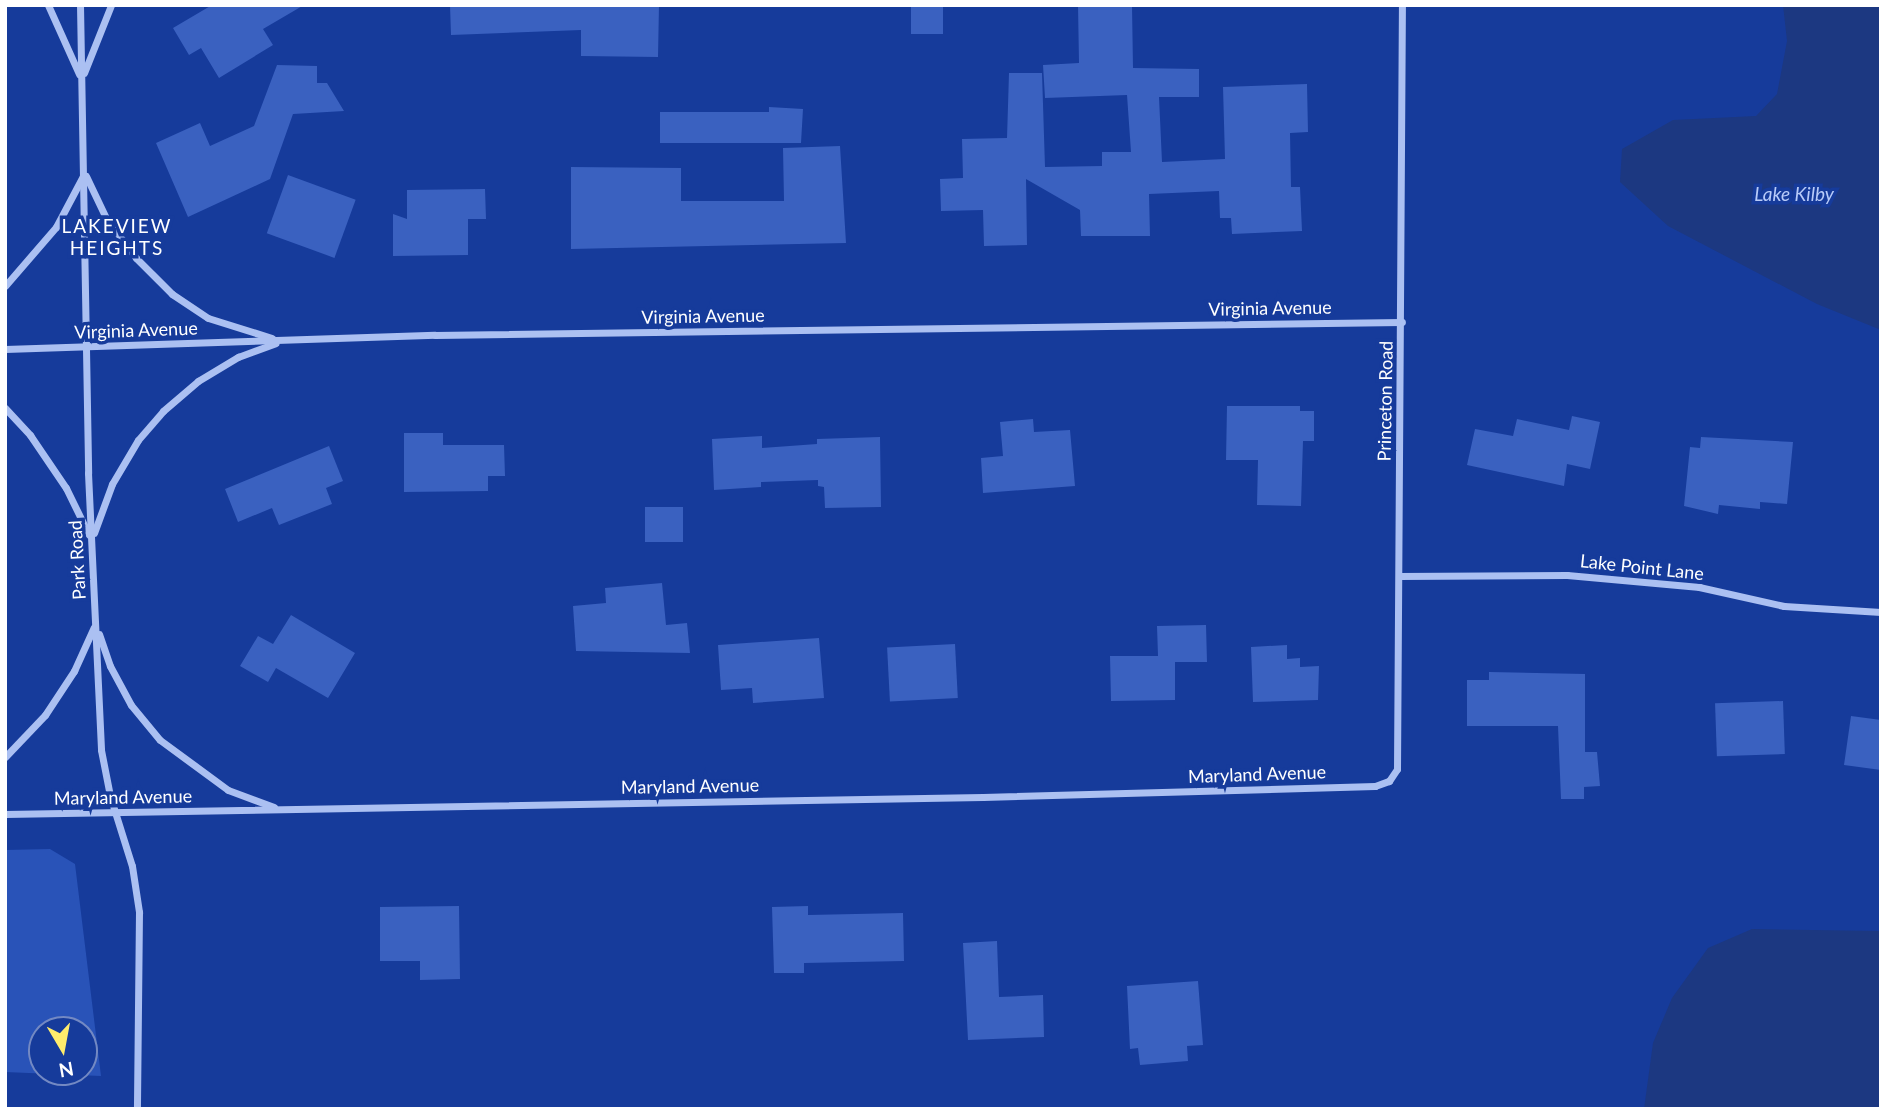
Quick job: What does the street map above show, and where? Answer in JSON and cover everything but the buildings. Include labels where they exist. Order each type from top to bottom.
[{"type":"street","points":[[48,5],[82,81]]},
{"type":"street","name":"Park Road","points":[[80,5],[92,540],[101,750],[115,812],[132,866],[139,912],[137,1109]]},
{"type":"street","points":[[82,81],[111,5]]},
{"type":"street","name":"Princeton Road","points":[[1375,786],[1389,781],[1397,769],[1402,5]]},
{"type":"street","points":[[5,286],[56,227],[84,172]]},
{"type":"street","points":[[84,172],[106,218],[136,258],[172,294],[208,318],[282,341]]},
{"type":"street","name":"Virginia Avenue","points":[[5,349],[282,341],[1402,322]]},
{"type":"street","points":[[92,540],[112,484],[138,440],[163,411],[208,375],[282,341]]},
{"type":"street","points":[[5,408],[30,435],[66,488],[92,540]]},
{"type":"street","name":"Lake Point Lane","points":[[1399,576],[1567,575],[1699,587],[1784,606],[1881,612]]},
{"type":"street","points":[[5,757],[45,715],[74,671],[95,624]]},
{"type":"street","points":[[95,624],[110,666],[131,705],[160,740],[228,790],[282,810]]},
{"type":"street","name":"Maryland Avenue","points":[[5,814],[1375,786]]},
{"type":"shaded area","points":[[50,849],[75,864],[94,1016],[28,1016],[28,1073],[5,1072],[5,850]]},
{"type":"shaded area","points":[[98,1052],[101,1076],[98,1076]]},
{"type":"water","name":"Lake Kilby","points":[[1783,5],[1881,5],[1881,330],[1817,304],[1668,226],[1620,182],[1622,149],[1673,120],[1756,116],[1777,94],[1787,41]]},
{"type":"water","points":[[1752,929],[1881,931],[1881,1109],[1644,1109],[1653,1043],[1672,998],[1708,948]]},
{"type":"district","name":"LAKEVIEW HEIGHTS","points":[[117,237]]}]
